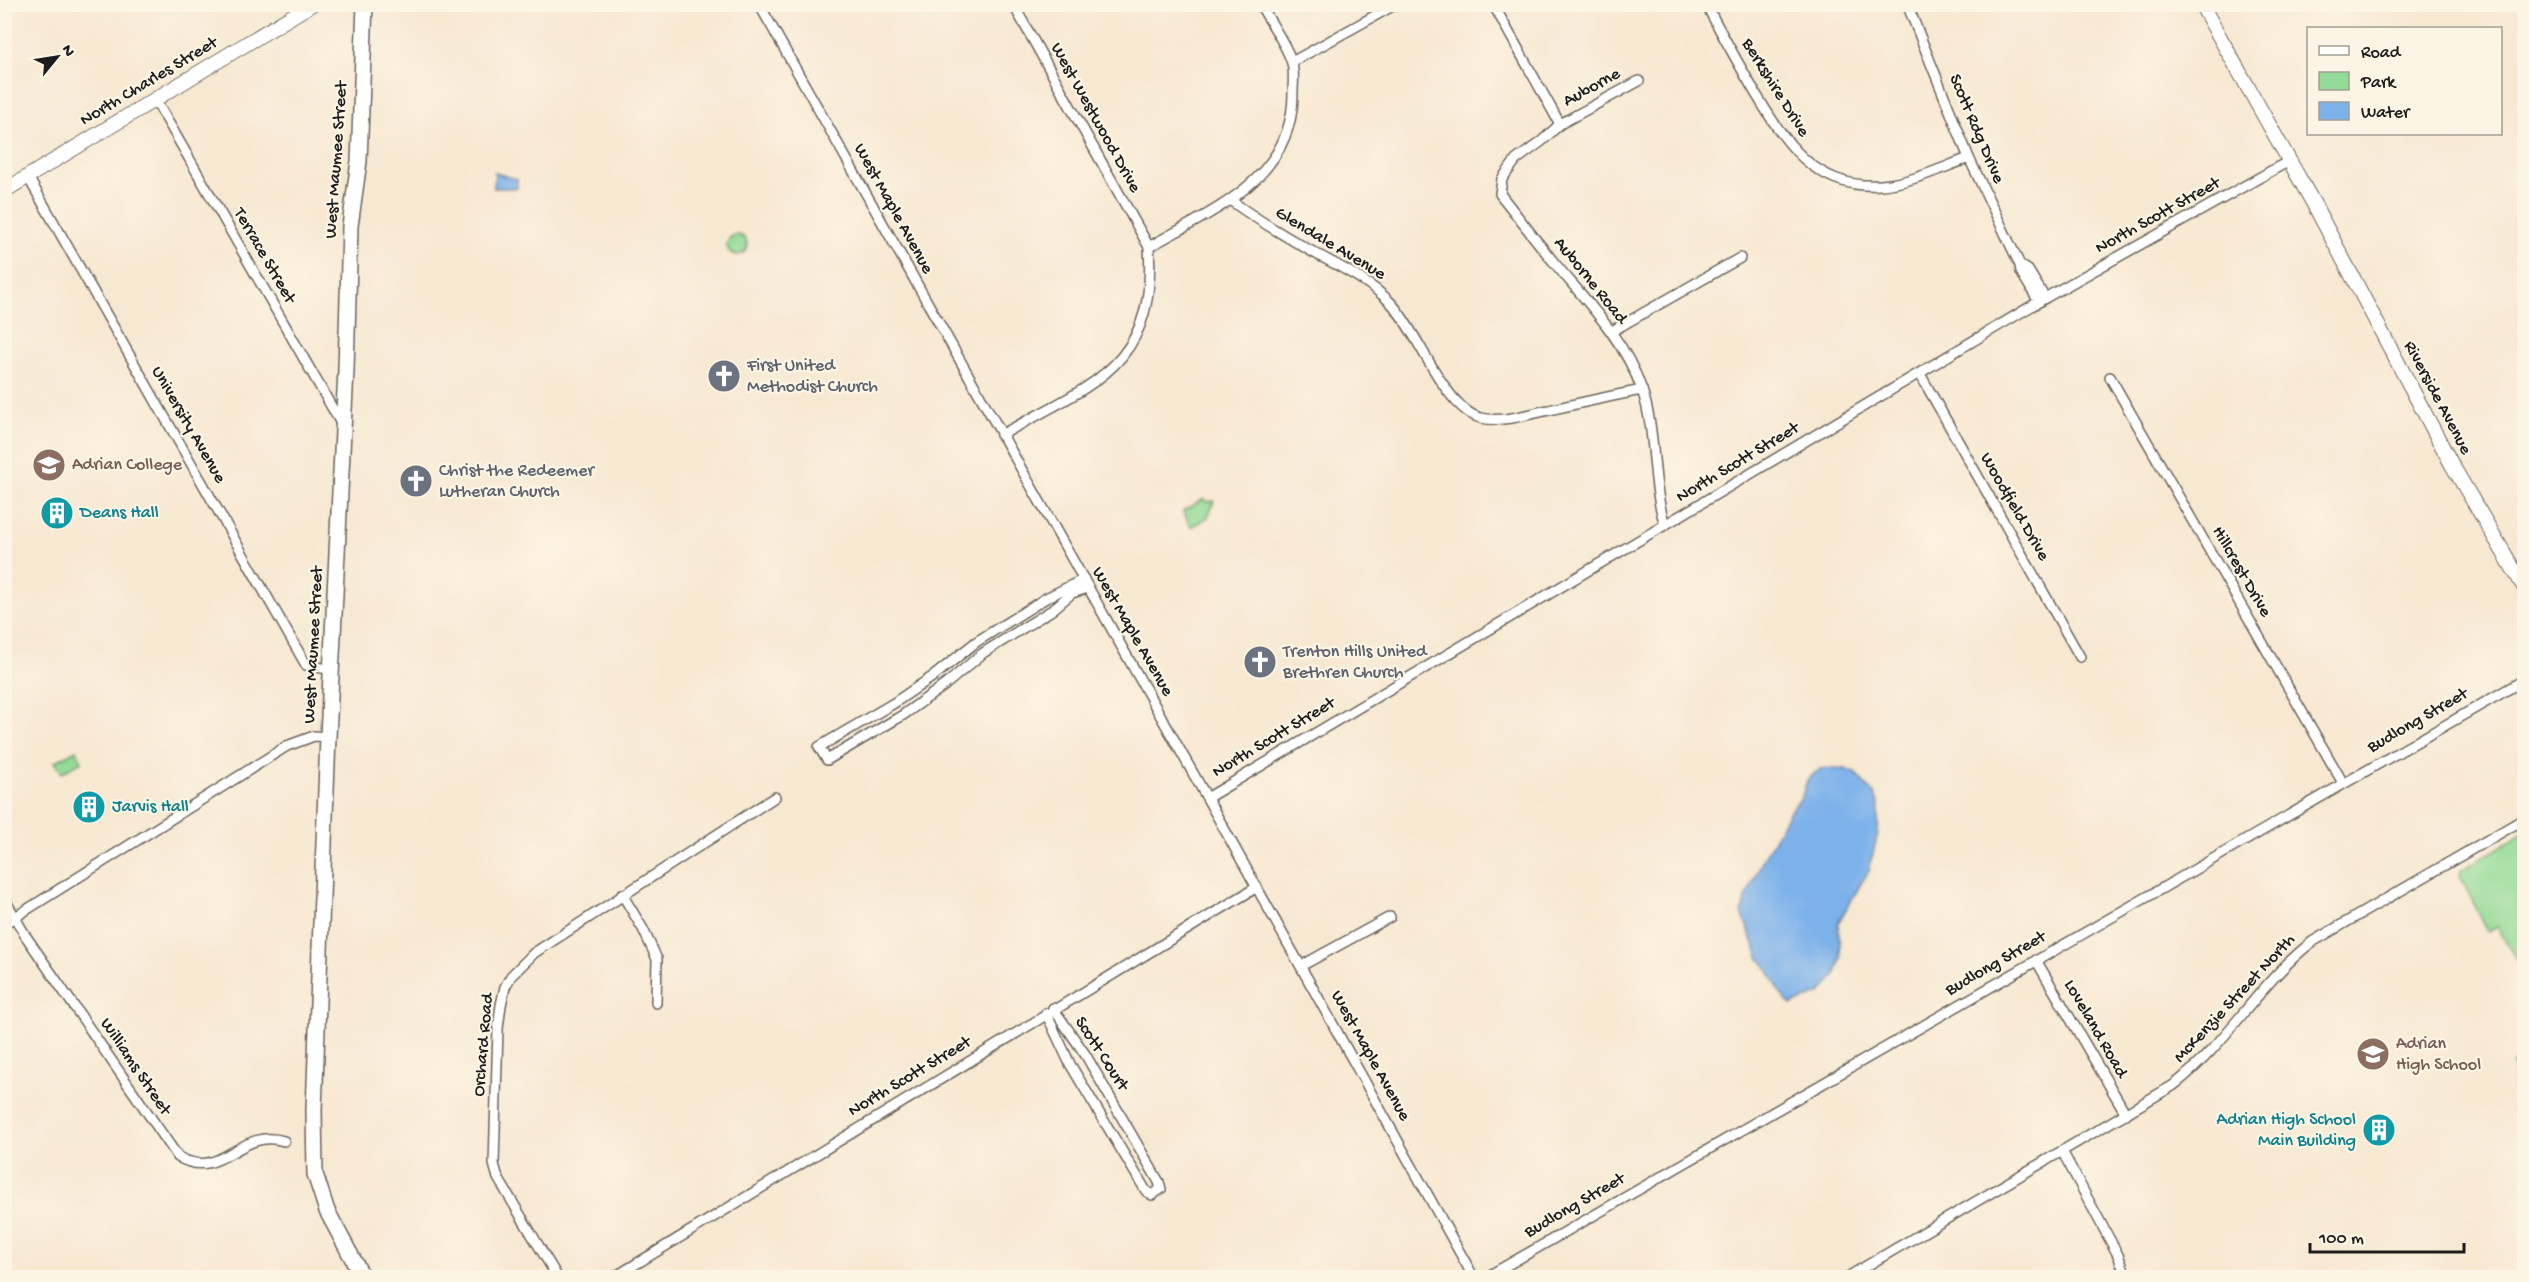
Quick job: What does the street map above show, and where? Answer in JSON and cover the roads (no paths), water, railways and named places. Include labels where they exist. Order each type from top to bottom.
[{"type":"main road","name":"West Maumee Street","points":[[363,1278],[327,1211],[315,1174],[314,1110],[328,737],[344,429],[350,226],[359,161],[365,4]]},
{"type":"street","name":"North Charles Street","points":[[4,191],[312,4]]},
{"type":"street","name":"West Maple Avenue","points":[[759,4],[1257,887],[1474,1278]]},
{"type":"street","name":"West Westwood Drive","points":[[1013,4],[1149,247]]},
{"type":"street","points":[[1001,435],[1100,378],[1124,356],[1136,339],[1144,318],[1151,272],[1149,247],[1230,200],[1257,180],[1285,141],[1293,109],[1292,62],[1260,4]]},
{"type":"street","points":[[1292,62],[1396,4]]},
{"type":"street","points":[[1493,4],[1560,124]]},
{"type":"street","name":"Berkshire Drive","points":[[1706,4],[1785,142],[1805,161],[1818,169],[1843,180],[1880,185],[1926,174],[1969,158]]},
{"type":"street","name":"Scott Rdg Drive","points":[[1907,4],[1969,158],[2020,265],[2021,272],[2042,300]]},
{"type":"street","name":"Riverside Avenue","points":[[2201,4],[2323,224],[2452,465],[2524,587]]},
{"type":"street","name":"Auborne","points":[[1560,124],[1639,81]]},
{"type":"street","name":"Terrace Street","points":[[155,99],[344,429]]},
{"type":"street","name":"Auborne Road","points":[[1560,124],[1516,160],[1502,179],[1500,194],[1612,332],[1642,390],[1652,433],[1659,507],[1665,525]]},
{"type":"street","name":"North Scott Street","points":[[1207,798],[1920,375],[2042,300],[2289,162]]},
{"type":"street","name":"University Avenue","points":[[28,177],[306,665],[333,670]]},
{"type":"street","name":"Glendale Avenue","points":[[1230,200],[1256,219],[1355,275],[1390,302],[1413,331],[1451,398],[1463,409],[1480,418],[1501,419],[1642,390]]},
{"type":"street","points":[[1612,332],[1740,258]]},
{"type":"street","name":"Woodfield Drive","points":[[1920,375],[2080,657]]},
{"type":"street","name":"Hillcrest Drive","points":[[2110,377],[2343,783]]},
{"type":"street","points":[[1086,583],[1052,610],[983,653],[945,685],[903,715],[827,760],[819,747],[894,703],[935,675],[976,642],[1046,598],[1086,583]]},
{"type":"street","points":[[976,642],[983,653]]},
{"type":"street","name":"Budlong Street","points":[[1485,1278],[2524,680]]},
{"type":"street","points":[[894,703],[903,715]]},
{"type":"street","points":[[4,924],[287,746],[314,736],[328,737]]},
{"type":"street","name":"Orchard Road","points":[[558,1278],[498,1178],[494,1164],[498,1029],[505,987],[511,976],[534,952],[775,797]]},
{"type":"street","name":"McKenzie Street North","points":[[1846,1278],[2174,1085],[2208,1056],[2291,959],[2312,942],[2524,819]]},
{"type":"street","name":"North Scott Street","points":[[613,1278],[1257,887]]},
{"type":"street","points":[[622,894],[643,928],[657,959],[656,1003]]},
{"type":"street","name":"Williams Street","points":[[4,898],[15,918],[178,1157],[189,1163],[213,1163],[261,1138],[284,1141]]},
{"type":"street","points":[[1301,966],[1390,917]]},
{"type":"street","name":"Loveland Road","points":[[2036,960],[2126,1114]]},
{"type":"street","name":"Scott Court","points":[[1050,1011],[1085,1054],[1159,1182],[1161,1189],[1152,1195],[1146,1191],[1070,1064],[1050,1011]]},
{"type":"street","name":"Scott Court","points":[[1107,1126],[1122,1118]]},
{"type":"street","points":[[2062,1151],[2118,1254],[2127,1278]]},
{"type":"water","points":[[495,173],[517,179],[517,188],[494,188]]},
{"type":"water","points":[[1835,768],[1855,773],[1874,794],[1879,804],[1878,833],[1869,870],[1838,923],[1841,958],[1835,976],[1821,993],[1791,1005],[1782,995],[1769,970],[1760,959],[1742,913],[1745,900],[1762,861],[1790,811],[1802,797],[1807,780],[1820,769]]},
{"type":"place","name":"First United Methodist Church","points":[[724,376]]},
{"type":"place","name":"Adrian College","points":[[49,465]]},
{"type":"place","name":"Christ the Redeemer Lutheran Church","points":[[416,481]]},
{"type":"place","name":"Deans Hall","points":[[57,513]]},
{"type":"place","name":"Trenton Hills United Brethren Church","points":[[1260,662]]},
{"type":"place","name":"Jarvis Hall","points":[[89,807]]},
{"type":"place","name":"Adrian High School","points":[[2373,1054]]},
{"type":"place","name":"Adrian High School Main Building","points":[[2379,1130]]}]
